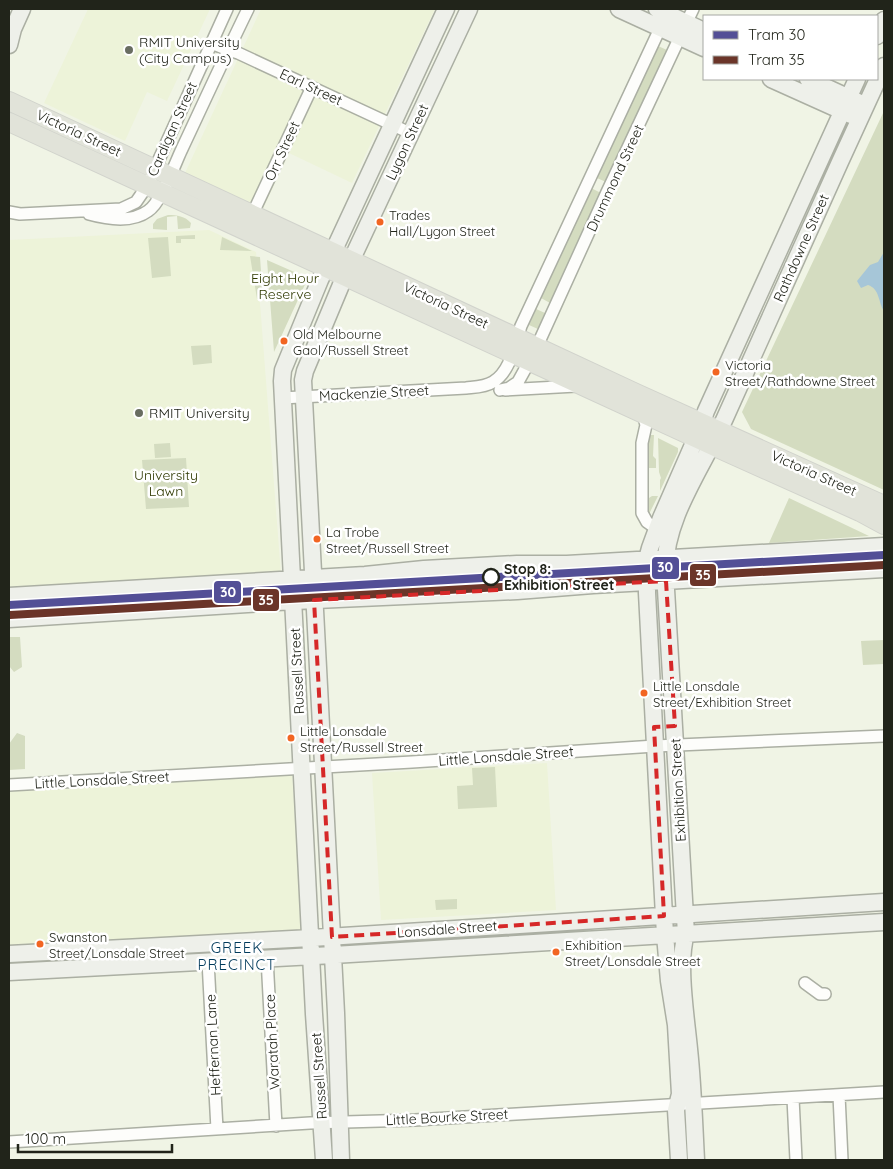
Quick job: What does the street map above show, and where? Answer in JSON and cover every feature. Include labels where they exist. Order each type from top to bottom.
[{"type":"main road","points":[[9,45],[22,9]]},
{"type":"main road","name":"Lygon Street","points":[[329,260],[446,9]]},
{"type":"main road","name":"Lygon Street","points":[[348,269],[468,9]]},
{"type":"main road","points":[[619,9],[664,15],[703,31]]},
{"type":"main road","points":[[878,34],[884,20]]},
{"type":"main road","points":[[687,23],[703,47]]},
{"type":"main road","name":"Rathdowne Street","points":[[878,79],[884,66]]},
{"type":"main road","points":[[779,80],[815,88],[863,113]]},
{"type":"main road","name":"Rathdowne Street","points":[[707,434],[739,341],[857,80]]},
{"type":"main road","name":"Rathdowne Street","points":[[707,434],[756,349],[878,80]]},
{"type":"main road","name":"Victoria Street","points":[[9,100],[252,215],[329,260]]},
{"type":"main road","name":"Victoria Street","points":[[9,122],[154,189],[329,260],[534,354],[707,434],[884,525]]},
{"type":"main road","name":"Russell Street","points":[[324,1160],[310,938],[293,579],[282,398],[283,370],[329,260]]},
{"type":"main road","name":"Russell Street","points":[[341,1160],[333,955],[303,380],[305,371],[348,269]]},
{"type":"main road","points":[[739,341],[756,349]]},
{"type":"main road","name":"Victoria Street","points":[[534,354],[583,386],[643,414],[707,434],[884,505]]},
{"type":"main road","name":"Exhibition Street","points":[[686,1105],[680,1094],[676,1025],[665,935],[646,582],[647,559],[657,529],[707,434]]},
{"type":"main road","name":"Exhibition Street","points":[[696,1160],[686,1105],[683,945],[686,934],[665,558],[668,540],[707,434]]},
{"type":"main road","points":[[288,493],[308,492]]},
{"type":"main road","points":[[9,596],[518,564],[567,564],[884,546]]},
{"type":"main road","points":[[9,619],[294,601],[508,592],[666,580],[884,569]]},
{"type":"main road","points":[[654,727],[675,726]]},
{"type":"main road","points":[[659,820],[680,820]]},
{"type":"main road","points":[[308,878],[329,877]]},
{"type":"main road","points":[[662,887],[683,886]]},
{"type":"main road","points":[[879,903],[880,922]]},
{"type":"main road","name":"Lonsdale Street","points":[[11,954],[332,937],[879,903]]},
{"type":"main road","points":[[787,908],[788,928]]},
{"type":"main road","name":"Lonsdale Street","points":[[12,972],[880,922]]},
{"type":"main road","points":[[505,926],[505,944]]},
{"type":"main road","points":[[429,930],[430,949]]},
{"type":"main road","points":[[353,935],[354,953]]},
{"type":"main road","points":[[142,947],[143,965]]},
{"type":"main road","points":[[97,950],[98,968]]},
{"type":"main road","points":[[11,954],[12,972]]},
{"type":"main road","points":[[318,1069],[338,1068]]},
{"type":"main road","name":"Exhibition Street","points":[[679,1160],[676,1110],[686,1105]]},
{"type":"street","name":"Cardigan Street","points":[[154,189],[248,9]]},
{"type":"street","name":"Cardigan Street","points":[[154,189],[225,13],[240,26]]},
{"type":"street","name":"Drummond Street","points":[[515,346],[521,326],[664,15]]},
{"type":"street","name":"Drummond Street","points":[[534,354],[608,190],[687,23]]},
{"type":"street","name":"Earl Street","points":[[212,43],[238,52],[410,133]]},
{"type":"street","name":"Orr Street","points":[[252,215],[312,87]]},
{"type":"street","points":[[75,211],[111,218],[135,217],[151,209],[154,189]]},
{"type":"street","points":[[9,212],[20,214],[126,207],[154,189]]},
{"type":"street","name":"Mackenzie Street","points":[[282,398],[466,388],[484,385],[496,380],[506,366],[515,346]]},
{"type":"street","points":[[500,390],[509,388],[518,382],[534,354]]},
{"type":"street","name":"Mackenzie Street","points":[[466,388],[500,390],[583,386]]},
{"type":"street","points":[[643,414],[646,425],[642,443],[642,513],[647,522],[657,529]]},
{"type":"street","name":"Little Lonsdale Street","points":[[9,785],[655,746],[884,736]]},
{"type":"street","name":"Waratah Place","points":[[267,958],[276,1126]]},
{"type":"street","name":"Heffernan Lane","points":[[208,961],[217,1130]]},
{"type":"street","points":[[805,983],[820,994],[825,994]]},
{"type":"street","name":"Little Bourke Street","points":[[9,1142],[322,1122],[415,1120],[884,1092]]},
{"type":"street","points":[[839,1095],[842,1160]]},
{"type":"street","points":[[793,1098],[796,1160]]},
{"type":"highlighted area","points":[[666,581],[675,726],[654,727],[664,916],[332,937],[314,600]]},
{"type":"shaded area","name":"RMIT University (City Campus)","points":[[88,9],[210,9],[167,101],[147,92],[125,141],[44,103]]},
{"type":"shaded area","points":[[261,9],[435,9],[352,183],[289,153],[263,209],[185,173]]},
{"type":"shaded area","name":"RMIT University","points":[[209,230],[256,252],[281,574],[9,591],[9,240]]},
{"type":"shaded area","points":[[547,763],[556,910],[381,920],[372,773]]},
{"type":"shaded area","points":[[292,773],[302,932],[9,947],[9,788]]},
{"type":"green space","points":[[658,46],[667,50],[606,182],[597,178]]},
{"type":"green space","points":[[884,111],[884,490],[751,429],[742,412]]},
{"type":"green space","points":[[591,188],[601,193],[550,303],[541,298]]},
{"type":"green space","points":[[168,215],[178,216],[183,217],[191,223],[190,228],[178,229],[177,216],[167,217],[167,230],[153,229],[153,224],[157,219]]},
{"type":"green space","points":[[195,235],[195,239],[181,239],[181,243],[176,243],[176,236]]},
{"type":"green space","points":[[168,237],[171,276],[152,278],[148,238]]},
{"type":"green space","points":[[222,237],[252,251],[220,250]]},
{"type":"green space","points":[[250,256],[260,257],[263,299],[257,299]]},
{"type":"green space","name":"Eight Hour Reserve","points":[[267,260],[308,278],[274,352]]},
{"type":"green space","points":[[536,309],[545,313],[538,329],[529,325]]},
{"type":"green space","points":[[211,345],[212,363],[193,365],[191,346]]},
{"type":"green space","points":[[646,435],[654,435],[653,456],[656,459],[656,468],[648,468]]},
{"type":"green space","points":[[658,438],[678,448],[678,452],[660,491],[661,478],[659,472]]},
{"type":"green space","points":[[170,443],[171,457],[155,458],[154,444]]},
{"type":"green space","name":"University Lawn","points":[[186,458],[189,507],[146,509],[142,460]]},
{"type":"green space","points":[[652,496],[658,496],[647,518],[646,500]]},
{"type":"green space","points":[[789,498],[869,536],[769,543]]},
{"type":"green space","points":[[9,637],[20,637],[22,667],[14,672],[9,666]]},
{"type":"green space","points":[[884,640],[884,664],[863,665],[861,641]]},
{"type":"green space","points":[[17,733],[25,736],[25,769],[9,770],[9,744]]},
{"type":"green space","points":[[495,767],[497,807],[458,809],[457,786],[473,785],[472,768]]},
{"type":"green space","points":[[457,899],[457,909],[436,910],[435,900]]},
{"type":"water","points":[[884,252],[884,311],[875,289],[868,285],[861,288],[857,281],[870,265],[878,262]]},
{"type":"tram line","name":"30","points":[[9,605],[884,555]]},
{"type":"tram line","name":"35","points":[[10,615],[884,565]]},
{"type":"place","name":"RMIT University (City Campus)","points":[[129,50]]},
{"type":"place","name":"Trades Hall/Lygon Street","points":[[380,222]]},
{"type":"place","name":"Old Melbourne Gaol/Russell Street","points":[[284,341]]},
{"type":"place","name":"Victoria Street/Rathdowne Street","points":[[716,372]]},
{"type":"place","name":"RMIT University","points":[[139,413]]},
{"type":"place","name":"La Trobe Street/Russell Street","points":[[317,539]]},
{"type":"place","name":"Stop 8: Exhibition Street","points":[[491,577]]},
{"type":"place","name":"Little Lonsdale Street/Exhibition Street","points":[[644,693]]},
{"type":"place","name":"Little Lonsdale Street/Russell Street","points":[[291,738]]},
{"type":"place","name":"Swanston Street/Lonsdale Street","points":[[40,944]]},
{"type":"place","name":"Exhibition Street/Lonsdale Street","points":[[556,952]]},
{"type":"district","name":"GREEK PRECINCT","points":[[237,956]]}]
